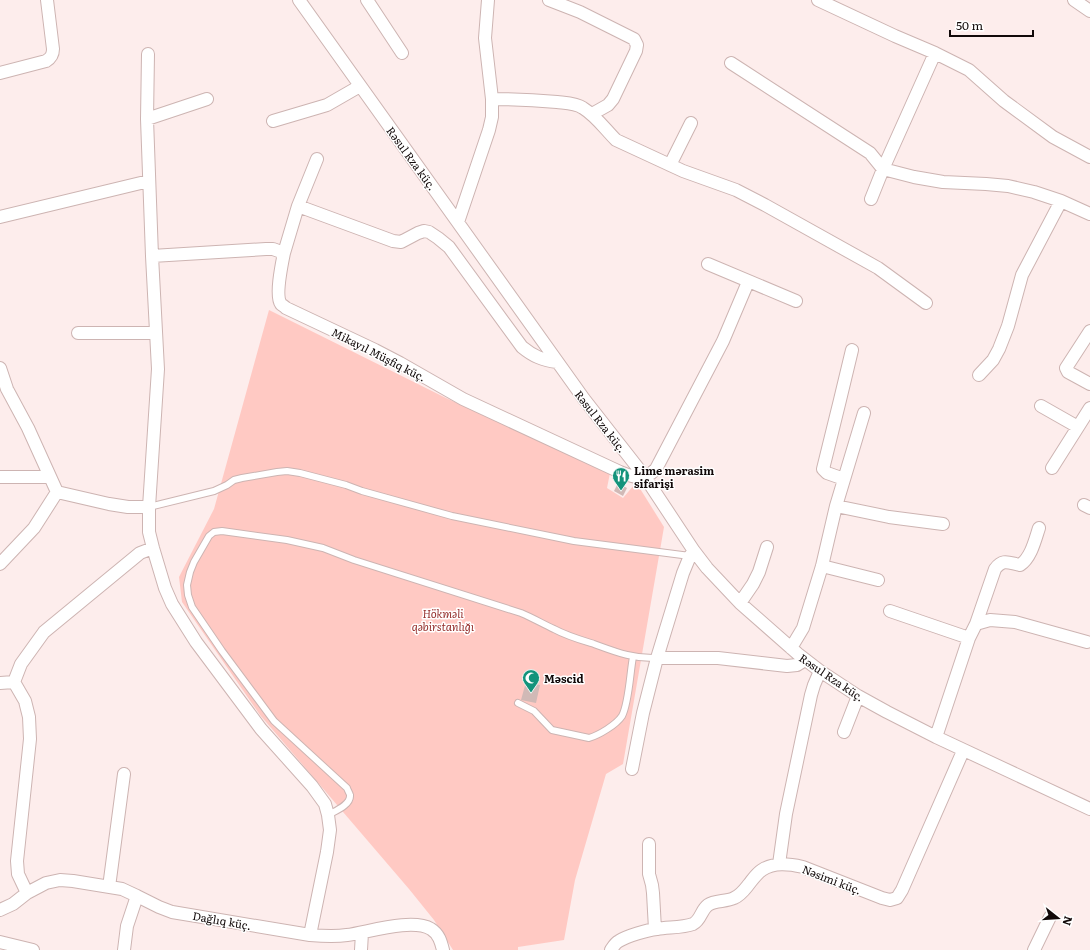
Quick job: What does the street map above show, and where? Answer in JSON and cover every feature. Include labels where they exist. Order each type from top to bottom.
[{"type":"street","points":[[0,73],[46,61],[53,54],[47,0]]},
{"type":"street","points":[[367,0],[402,53]]},
{"type":"street","points":[[458,222],[492,117],[492,99],[485,38],[488,0]]},
{"type":"street","points":[[549,0],[580,12],[634,39],[637,45],[613,99],[608,105],[592,114]]},
{"type":"street","points":[[818,0],[969,70],[1004,101],[1053,137],[1090,157]]},
{"type":"street","points":[[1074,0],[1090,11]]},
{"type":"street","name":"Rəsul Rza küç.","points":[[305,2],[360,86],[557,362],[645,477],[692,553],[740,603],[820,672],[858,696],[936,737],[1090,809]]},
{"type":"street","points":[[871,199],[935,53]]},
{"type":"street","points":[[148,54],[147,119],[158,369],[149,507],[149,532],[165,588],[172,604],[196,642],[260,729],[312,786],[325,804],[330,830],[310,936]]},
{"type":"street","points":[[731,63],[870,153],[883,169],[914,177],[943,182],[1008,186],[1034,192],[1061,201],[1090,214]]},
{"type":"street","points":[[273,121],[327,105],[360,86]]},
{"type":"street","points":[[147,119],[207,99]]},
{"type":"street","points":[[492,99],[524,99],[582,106],[592,114],[616,140],[683,171],[736,190],[765,205],[878,268],[926,303]]},
{"type":"street","points":[[670,165],[691,123]]},
{"type":"street","name":"Mikayıl Müşfiq küç.","points":[[316,159],[298,206],[281,266],[278,296],[281,303],[286,308],[375,350],[463,399],[629,476],[639,478],[645,477]]},
{"type":"street","points":[[0,217],[149,181]]},
{"type":"street","points":[[980,375],[993,360],[999,349],[1008,326],[1022,275],[1061,201]]},
{"type":"street","points":[[298,206],[393,241],[401,242],[418,233],[424,231],[429,232],[448,247],[522,347],[531,354],[546,360],[557,362]]},
{"type":"street","points":[[152,256],[266,249],[273,249],[284,253]]},
{"type":"street","points":[[708,264],[796,301]]},
{"type":"street","points":[[645,477],[656,469],[723,341],[748,282]]},
{"type":"street","points":[[1090,331],[1066,368],[1068,372],[1090,384]]},
{"type":"street","points":[[78,333],[156,333]]},
{"type":"street","points":[[844,479],[827,473],[823,469],[852,350]]},
{"type":"street","points":[[0,368],[7,388],[28,428],[57,492]]},
{"type":"street","points":[[1041,406],[1078,428]]},
{"type":"street","points":[[1052,468],[1090,408]]},
{"type":"street","points":[[791,648],[802,628],[822,566],[836,506],[864,413]]},
{"type":"street","points":[[0,477],[50,477]]},
{"type":"street","points":[[57,492],[115,505],[128,507],[149,507]]},
{"type":"street","points":[[0,564],[34,528],[57,492]]},
{"type":"street","points":[[836,506],[888,517],[943,524]]},
{"type":"street","points":[[936,737],[969,638],[976,624],[995,569],[999,564],[1005,562],[1020,565],[1024,563],[1039,528]]},
{"type":"street","points":[[740,603],[759,572],[767,547]]},
{"type":"street","points":[[14,682],[21,664],[44,632],[140,553],[153,548]]},
{"type":"street","points":[[632,769],[656,658],[683,573],[692,553]]},
{"type":"street","points":[[822,566],[878,580]]},
{"type":"street","points":[[890,611],[969,638]]},
{"type":"street","points":[[976,624],[990,620],[1015,622],[1087,642]]},
{"type":"street","points":[[656,658],[718,658],[787,666],[797,665],[805,660]]},
{"type":"street","points":[[780,864],[788,806],[811,695],[820,672]]},
{"type":"street","points":[[0,683],[14,682]]},
{"type":"street","points":[[14,682],[25,702],[29,717],[30,739],[17,861],[18,874],[27,894]]},
{"type":"street","points":[[844,732],[858,696]]},
{"type":"street","name":"Nəsimi küç.","points":[[611,950],[618,941],[655,929],[694,923],[708,905],[732,899],[740,895],[760,871],[768,866],[780,864],[803,867],[882,898],[890,900],[897,898],[902,890],[964,750]]},
{"type":"street","points":[[108,887],[124,774]]},
{"type":"street","points":[[650,844],[649,874],[653,893],[655,929]]},
{"type":"street","name":"Dağlıq küç.","points":[[0,910],[13,904],[46,883],[60,880],[73,881],[122,889],[172,912],[310,936],[332,937],[398,926],[425,926],[436,932],[443,950]]},
{"type":"street","points":[[124,950],[127,926],[137,896]]},
{"type":"street","points":[[1034,950],[1050,918]]},
{"type":"street","points":[[361,950],[362,933]]},
{"type":"street","points":[[0,942],[32,950]]},
{"type":"lane","points":[[149,507],[214,491],[234,480],[287,471],[346,485],[362,491],[452,516],[574,541],[692,553]]},
{"type":"lane","points":[[328,815],[346,804],[349,800],[350,794],[347,788],[274,721],[222,651],[192,607],[188,595],[187,585],[190,572],[209,536],[214,532],[222,531],[287,540],[323,548],[354,560],[521,613],[569,636],[632,657],[647,659],[656,658]]},
{"type":"lane","points":[[518,703],[534,711],[552,730],[583,738],[594,736],[616,723],[622,715],[626,704],[632,657]]},
{"type":"green space","name":"Hökməli qəbirstanlığı","points":[[269,310],[446,398],[610,473],[607,488],[623,498],[634,485],[639,487],[664,527],[623,764],[606,774],[575,880],[564,940],[518,947],[518,950],[453,950],[434,920],[409,889],[260,715],[182,602],[179,577],[214,509]]},
{"type":"building","points":[[618,483],[627,488],[623,496],[614,491]]},
{"type":"building","points":[[526,682],[540,685],[536,703],[521,700]]},
{"type":"place","name":"Lime mərasim sifarişi","points":[[621,491]]},
{"type":"place","name":"Məscid","points":[[531,693]]}]
